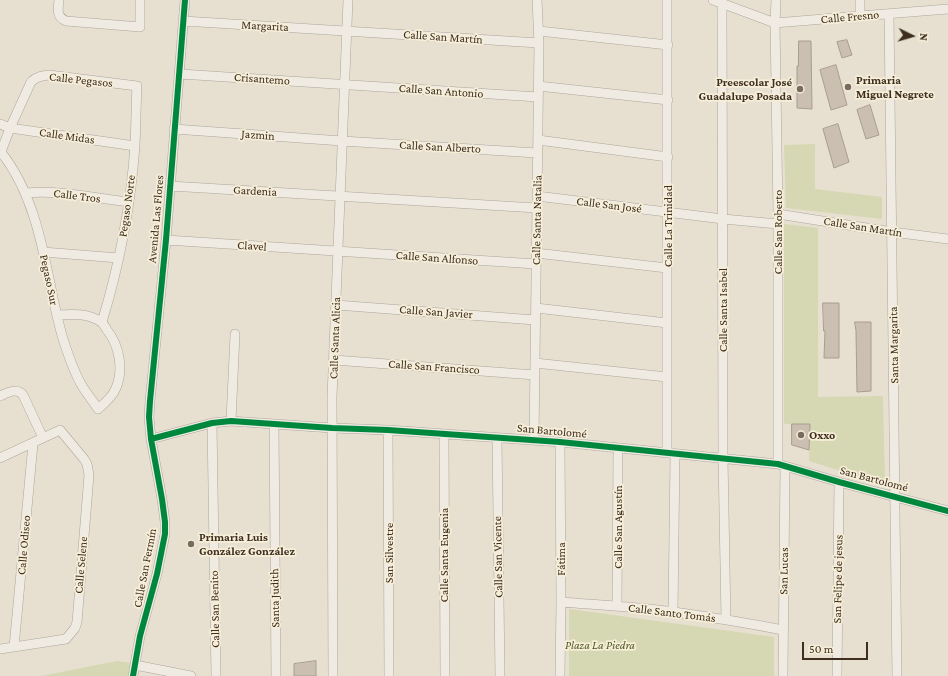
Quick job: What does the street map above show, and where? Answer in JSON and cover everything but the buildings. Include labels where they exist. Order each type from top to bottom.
[{"type":"street","points":[[59,0],[59,16],[61,19],[140,27],[140,0]]},
{"type":"street","name":"Avenida Las Flores","points":[[151,439],[149,417],[150,401],[166,240],[185,0]]},
{"type":"street","name":"Calle Santa Alicia","points":[[333,676],[332,428],[348,0]]},
{"type":"street","name":"Calle Santa Natalia","points":[[534,440],[539,43],[537,0]]},
{"type":"street","name":"Calle La Trinidad","points":[[668,0],[667,377],[671,453],[673,612]]},
{"type":"street","name":"Calle San Roberto","points":[[776,0],[775,23],[782,465]]},
{"type":"street","points":[[860,0],[860,16]]},
{"type":"street","points":[[719,1],[775,23]]},
{"type":"street","name":"Calle Santa Isabel","points":[[719,1],[723,219],[723,458],[726,619]]},
{"type":"street","name":"Calle Fresno","points":[[775,23],[948,8]]},
{"type":"street","name":"Santa Margarita","points":[[889,14],[898,676]]},
{"type":"street","name":"Margarita","points":[[183,21],[347,31]]},
{"type":"street","name":"Calle San Martín","points":[[347,31],[539,43]]},
{"type":"street","points":[[539,31],[668,45]]},
{"type":"street","name":"Crisantemo","points":[[180,74],[344,85]]},
{"type":"street","name":"Calle Pegasos","points":[[1,152],[31,82],[39,76],[49,75],[137,86]]},
{"type":"street","name":"Calle San Antonio","points":[[344,85],[538,97]]},
{"type":"street","name":"Pegaso Norte","points":[[102,322],[119,258],[129,202],[135,146],[137,86]]},
{"type":"street","points":[[538,86],[668,100]]},
{"type":"street","name":"Calle Midas","points":[[0,124],[10,128],[135,146]]},
{"type":"street","name":"Jazmin","points":[[174,129],[342,141]]},
{"type":"street","points":[[538,140],[668,157]]},
{"type":"street","name":"Calle San Alberto","points":[[342,141],[537,153]]},
{"type":"street","name":"Pegaso Sur","points":[[1,152],[26,193],[34,216],[56,315],[63,338],[78,377],[98,409],[116,390],[120,369],[116,345],[102,322]]},
{"type":"street","name":"Gardenia","points":[[170,186],[340,196]]},
{"type":"street","name":"Calle Tros","points":[[26,193],[52,193],[129,202]]},
{"type":"street","points":[[340,196],[537,208]]},
{"type":"street","name":"Calle San José","points":[[537,196],[723,219],[778,224]]},
{"type":"street","name":"Calle San Martín","points":[[778,214],[892,232],[948,239]]},
{"type":"street","name":"Clavel","points":[[166,240],[338,252]]},
{"type":"street","points":[[43,252],[119,258]]},
{"type":"street","name":"Calle San Alfonso","points":[[338,252],[536,264]]},
{"type":"street","points":[[536,253],[667,268]]},
{"type":"street","name":"Calle San Javier","points":[[336,305],[535,320]]},
{"type":"street","points":[[536,308],[667,323]]},
{"type":"street","points":[[56,315],[81,315],[102,322]]},
{"type":"street","points":[[231,421],[235,334]]},
{"type":"street","name":"Calle San Francisco","points":[[334,360],[535,375]]},
{"type":"street","points":[[535,363],[667,377]]},
{"type":"street","points":[[0,396],[12,392],[21,392],[43,438],[33,444],[0,458]]},
{"type":"street","name":"San Bartolomé","points":[[151,439],[212,423],[231,421],[560,442],[782,465],[948,511]]},
{"type":"street","name":"Calle San Benito","points":[[212,423],[216,676]]},
{"type":"street","name":"Santa Judith","points":[[274,424],[276,676]]},
{"type":"street","name":"Calle Selene","points":[[0,649],[66,639],[75,628],[89,469],[84,459],[60,430],[43,438]]},
{"type":"street","name":"San Silvestre","points":[[388,430],[389,676]]},
{"type":"street","name":"Calle Santa Eugenia","points":[[444,434],[445,676]]},
{"type":"street","name":"Calle San Vicente","points":[[497,438],[500,676]]},
{"type":"street","name":"Calle San Fermín","points":[[133,676],[140,636],[157,574],[165,534],[163,507],[151,439]]},
{"type":"street","name":"Fátima","points":[[560,442],[560,676]]},
{"type":"street","name":"Calle Odiseo","points":[[14,647],[33,444]]},
{"type":"street","name":"Calle San Agustín","points":[[618,448],[618,606]]},
{"type":"street","name":"San Lucas","points":[[782,465],[783,676]]},
{"type":"street","name":"San Felipe de jesus","points":[[837,676],[839,482]]},
{"type":"street","name":"Calle Santo Tomás","points":[[561,602],[673,612],[726,619],[783,630]]},
{"type":"street","points":[[135,666],[160,673],[192,676]]},
{"type":"green space","points":[[815,144],[815,189],[882,197],[882,219],[786,208],[784,145]]},
{"type":"green space","points":[[784,224],[818,228],[818,397],[883,396],[885,485],[809,461],[810,424],[784,424]]},
{"type":"green space","name":"Plaza La Piedra","points":[[569,609],[774,637],[774,676],[569,676]]},
{"type":"green space","points":[[117,661],[131,663],[129,676],[41,676]]},
{"type":"cycle path","points":[[133,676],[140,636],[157,574],[165,534],[162,499],[151,439],[149,417],[166,240],[185,0]]},
{"type":"cycle path","points":[[151,439],[212,423],[231,421],[560,442],[778,464],[948,511]]},
{"type":"place","name":"Primaria Miguel Negrete","points":[[848,87]]},
{"type":"place","name":"Preescolar José Guadalupe Posada","points":[[800,89]]},
{"type":"place","name":"Oxxo","points":[[801,435]]},
{"type":"place","name":"Primaria Luis González González","points":[[191,544]]}]
